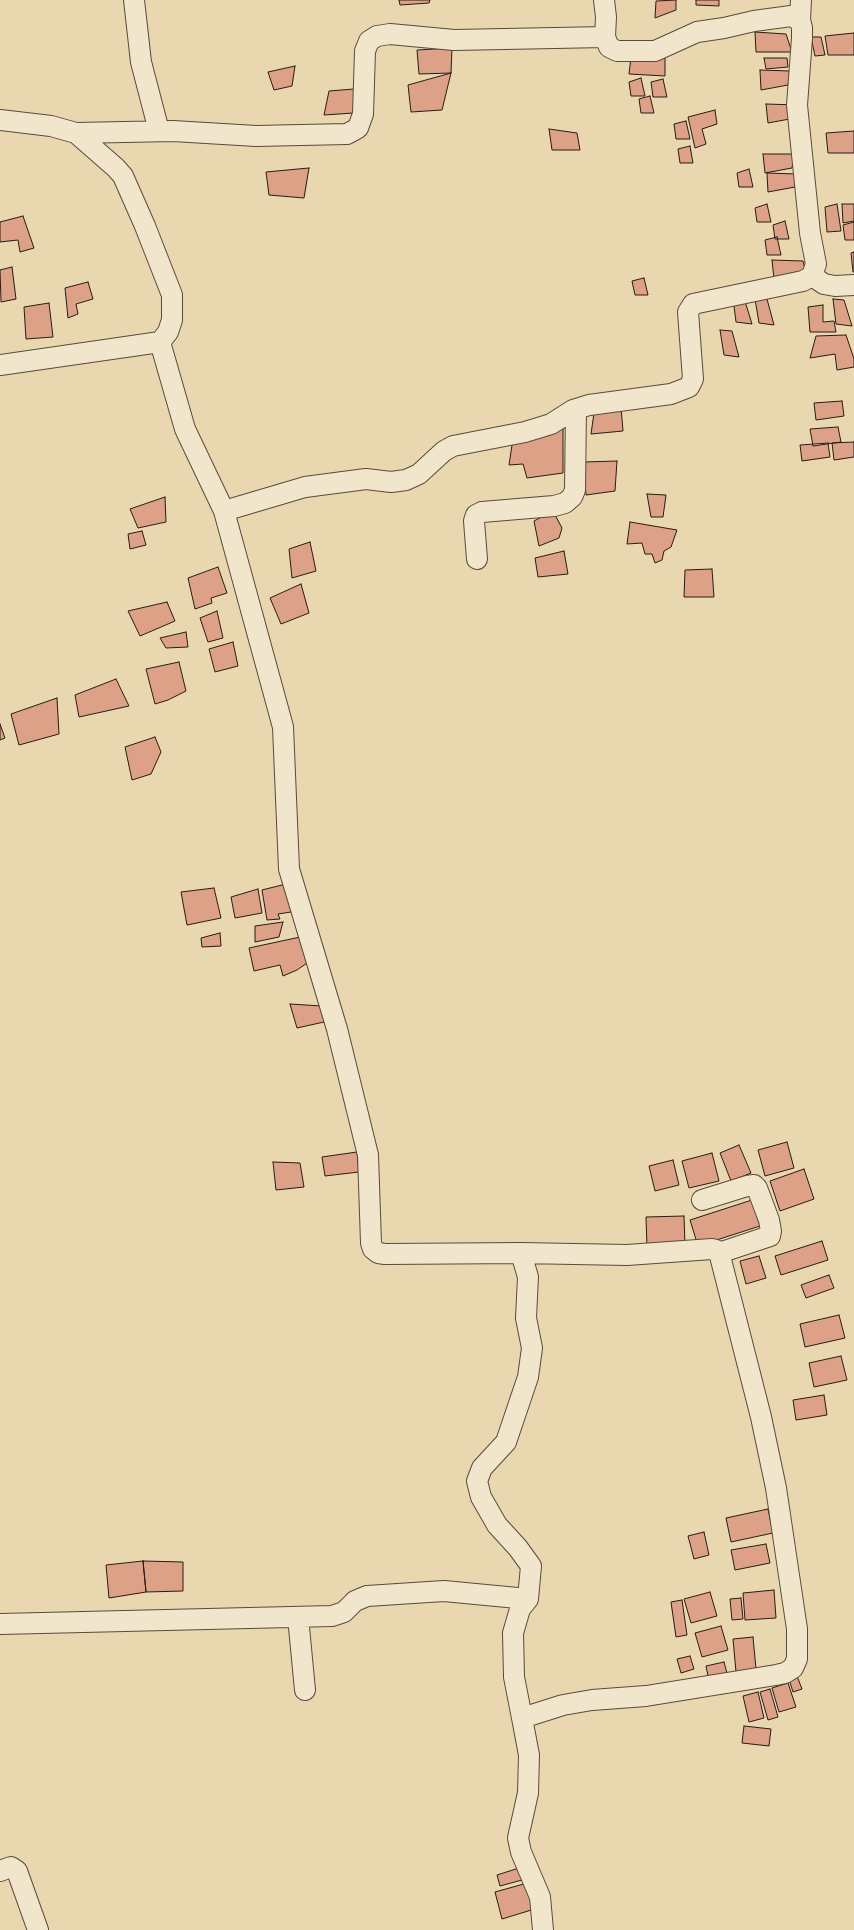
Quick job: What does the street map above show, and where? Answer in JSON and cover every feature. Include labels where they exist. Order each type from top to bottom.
[{"type":"street","points":[[134,0],[141,62],[159,131]]},
{"type":"street","points":[[604,0],[606,17],[605,37],[609,46],[617,51],[655,51],[696,32],[754,21],[791,16],[800,20]]},
{"type":"street","points":[[224,510],[305,487],[366,480],[391,482],[406,480],[419,474],[453,446],[497,439],[551,424],[588,404],[670,394],[689,387],[692,379],[688,312],[693,304],[803,281],[812,276],[816,264],[810,233],[797,105],[802,38],[800,20],[801,0]]},
{"type":"street","points":[[0,120],[51,126],[76,132],[159,131],[256,136],[347,134],[358,128],[362,114],[365,51],[369,41],[377,36],[390,34],[454,40],[605,37]]},
{"type":"street","points":[[0,365],[160,342],[170,326],[173,299],[145,226],[122,176],[116,168],[76,132]]},
{"type":"street","points":[[812,276],[824,284],[835,286],[854,285]]},
{"type":"street","points":[[160,342],[185,429],[224,510],[283,726],[289,869],[337,1029],[368,1155],[371,1243],[373,1249],[385,1254],[521,1252],[627,1255],[712,1249],[719,1252],[770,1236],[769,1220],[757,1188],[754,1185],[702,1200]]},
{"type":"street","points":[[476,559],[474,521],[476,515],[482,512],[554,506],[566,502],[572,497],[575,490],[576,409]]},
{"type":"street","points":[[521,1252],[528,1277],[526,1318],[532,1348],[528,1377],[506,1442],[482,1468],[477,1481],[481,1498],[497,1525],[531,1565],[528,1599],[520,1609],[513,1633],[514,1678],[529,1755],[528,1793],[518,1838],[540,1897],[543,1930]]},
{"type":"street","points":[[522,1718],[563,1705],[592,1700],[646,1696],[776,1675],[785,1673],[793,1668],[797,1659],[797,1629],[776,1488],[761,1417],[719,1252]]},
{"type":"street","points":[[0,1624],[338,1615],[355,1601],[368,1596],[452,1590],[528,1599]]},
{"type":"street","points":[[298,1616],[305,1690]]},
{"type":"street","points":[[0,1871],[11,1867],[17,1871],[38,1930]]},
{"type":"building","points":[[399,0],[430,0],[429,3],[400,5]]},
{"type":"building","points":[[676,0],[676,10],[655,18],[656,1]]},
{"type":"building","points":[[696,0],[719,0],[719,6],[696,5]]},
{"type":"building","points":[[755,32],[786,34],[792,52],[756,52]]},
{"type":"building","points":[[854,33],[854,55],[828,55],[825,36]]},
{"type":"building","points":[[811,37],[821,37],[825,55],[815,56]]},
{"type":"building","points":[[452,48],[451,73],[419,74],[417,50]]},
{"type":"building","points":[[665,53],[665,76],[629,74],[631,57]]},
{"type":"building","points":[[764,58],[787,58],[788,67],[766,69]]},
{"type":"building","points":[[295,66],[292,86],[274,90],[268,72]]},
{"type":"building","points":[[760,70],[790,71],[788,85],[761,90]]},
{"type":"building","points":[[451,73],[442,110],[411,112],[408,85]]},
{"type":"building","points":[[641,78],[645,96],[631,96],[629,82]]},
{"type":"building","points":[[663,79],[667,97],[653,97],[651,82]]},
{"type":"building","points":[[354,89],[354,113],[324,115],[329,91]]},
{"type":"building","points":[[650,96],[654,113],[641,113],[639,99]]},
{"type":"building","points":[[766,104],[797,105],[795,118],[768,123]]},
{"type":"building","points":[[715,110],[717,124],[702,129],[706,144],[695,148],[688,117]]},
{"type":"building","points":[[686,121],[690,139],[676,139],[674,124]]},
{"type":"building","points":[[549,129],[577,133],[580,150],[552,150]]},
{"type":"building","points":[[854,131],[854,153],[828,153],[826,133]]},
{"type":"building","points":[[690,146],[693,163],[680,163],[678,149]]},
{"type":"building","points":[[763,154],[794,154],[792,168],[765,173]]},
{"type":"building","points":[[309,168],[304,198],[269,195],[266,172]]},
{"type":"building","points":[[749,169],[753,187],[739,187],[737,173]]},
{"type":"building","points":[[767,173],[797,174],[795,187],[768,192]]},
{"type":"building","points":[[767,204],[771,222],[757,222],[755,208]]},
{"type":"building","points":[[837,204],[841,231],[827,232],[825,207]]},
{"type":"building","points":[[842,204],[854,204],[854,221],[843,223]]},
{"type":"building","points":[[23,216],[34,248],[20,252],[18,240],[0,242],[0,222]]},
{"type":"building","points":[[785,221],[789,239],[775,239],[773,225]]},
{"type":"building","points":[[854,222],[854,240],[845,240],[843,225]]},
{"type":"building","points":[[777,237],[781,255],[767,255],[765,240]]},
{"type":"building","points":[[854,252],[854,272],[853,272],[851,253]]},
{"type":"building","points":[[772,260],[803,261],[807,277],[774,279]]},
{"type":"building","points":[[12,267],[16,299],[1,302],[0,270]]},
{"type":"building","points":[[644,278],[648,295],[635,295],[632,281]]},
{"type":"building","points":[[88,282],[93,299],[76,304],[78,314],[68,318],[65,288]]},
{"type":"building","points":[[733,298],[744,298],[752,324],[736,322]]},
{"type":"building","points":[[755,299],[767,299],[774,325],[759,323]]},
{"type":"building","points":[[833,299],[844,300],[852,326],[836,324]]},
{"type":"building","points":[[49,303],[53,337],[26,339],[24,307]]},
{"type":"building","points":[[823,305],[823,322],[834,321],[836,332],[810,332],[808,307]]},
{"type":"building","points":[[720,330],[732,331],[739,357],[724,355]]},
{"type":"building","points":[[846,335],[854,359],[854,367],[837,370],[835,354],[810,358],[816,336]]},
{"type":"building","points":[[842,401],[844,416],[816,420],[814,403]]},
{"type":"building","points":[[621,407],[623,431],[591,434],[594,413]]},
{"type":"building","points":[[563,423],[563,473],[527,478],[523,464],[509,465],[512,445]]},
{"type":"building","points":[[838,427],[841,442],[813,446],[810,429]]},
{"type":"building","points":[[854,442],[854,457],[834,460],[832,443]]},
{"type":"building","points":[[828,443],[830,457],[802,461],[800,445]]},
{"type":"building","points":[[617,461],[615,491],[586,495],[583,462]]},
{"type":"building","points":[[647,494],[666,495],[663,517],[651,517]]},
{"type":"building","points":[[165,497],[166,522],[138,528],[130,509]]},
{"type":"building","points":[[553,511],[562,528],[559,538],[539,546],[534,521]]},
{"type":"building","points":[[630,522],[677,530],[671,547],[664,551],[662,560],[655,563],[652,554],[645,554],[642,543],[627,544]]},
{"type":"building","points":[[142,531],[146,545],[130,549],[128,534]]},
{"type":"building","points":[[310,542],[316,571],[292,578],[289,549]]},
{"type":"building","points":[[564,551],[568,574],[538,577],[535,558]]},
{"type":"building","points":[[218,567],[227,593],[211,598],[212,603],[195,609],[188,578]]},
{"type":"building","points":[[712,569],[714,597],[684,597],[685,570]]},
{"type":"building","points":[[301,584],[309,613],[281,624],[270,598]]},
{"type":"building","points":[[167,602],[175,621],[140,636],[128,611]]},
{"type":"building","points":[[217,611],[223,638],[208,642],[200,618]]},
{"type":"building","points":[[186,632],[188,647],[166,648],[160,638]]},
{"type":"building","points":[[233,642],[238,666],[215,672],[209,649]]},
{"type":"building","points":[[179,662],[186,691],[155,704],[146,669]]},
{"type":"building","points":[[116,679],[129,706],[79,717],[75,695]]},
{"type":"building","points":[[57,698],[59,734],[19,745],[11,714]]},
{"type":"building","points":[[0,724],[5,738],[0,740]]},
{"type":"building","points":[[155,737],[161,752],[151,774],[132,780],[125,747]]},
{"type":"building","points":[[286,884],[291,912],[278,914],[280,919],[267,920],[262,890]]},
{"type":"building","points":[[214,888],[221,918],[187,925],[181,892]]},
{"type":"building","points":[[258,889],[262,913],[235,918],[231,897]]},
{"type":"building","points":[[283,922],[279,937],[255,942],[255,926]]},
{"type":"building","points":[[220,933],[221,946],[202,947],[201,938]]},
{"type":"building","points":[[305,936],[310,961],[297,970],[283,976],[280,965],[254,971],[249,948]]},
{"type":"building","points":[[290,1004],[322,1006],[324,1022],[297,1028]]},
{"type":"building","points":[[787,1142],[794,1168],[765,1176],[758,1150]]},
{"type":"building","points":[[739,1145],[751,1173],[731,1181],[720,1153]]},
{"type":"building","points":[[357,1152],[359,1172],[325,1176],[322,1157]]},
{"type":"building","points":[[712,1153],[719,1181],[689,1188],[682,1161]]},
{"type":"building","points":[[673,1160],[679,1185],[655,1191],[649,1166]]},
{"type":"building","points":[[273,1162],[300,1163],[304,1187],[276,1190]]},
{"type":"building","points":[[804,1169],[814,1199],[780,1211],[770,1181]]},
{"type":"building","points":[[752,1200],[760,1226],[698,1246],[690,1220]]},
{"type":"building","points":[[684,1216],[685,1246],[647,1247],[646,1217]]},
{"type":"building","points":[[822,1241],[828,1260],[781,1275],[775,1256]]},
{"type":"building","points":[[759,1256],[766,1278],[746,1284],[740,1261]]},
{"type":"building","points":[[829,1275],[834,1288],[806,1298],[801,1285]]},
{"type":"building","points":[[839,1315],[845,1338],[805,1347],[800,1324]]},
{"type":"building","points":[[841,1356],[847,1380],[814,1387],[809,1363]]},
{"type":"building","points":[[824,1395],[827,1415],[796,1420],[793,1400]]},
{"type":"building","points":[[768,1509],[773,1533],[731,1542],[726,1518]]},
{"type":"building","points":[[704,1532],[709,1555],[694,1559],[688,1536]]},
{"type":"building","points":[[766,1544],[770,1563],[735,1570],[731,1550]]},
{"type":"building","points":[[143,1561],[146,1592],[109,1598],[106,1565]]},
{"type":"building","points":[[143,1561],[183,1562],[183,1591],[146,1592]]},
{"type":"building","points":[[774,1590],[776,1618],[745,1620],[743,1593]]},
{"type":"building","points":[[710,1592],[717,1616],[691,1623],[684,1599]]},
{"type":"building","points":[[741,1598],[743,1619],[732,1620],[730,1599]]},
{"type":"building","points":[[682,1600],[687,1635],[676,1637],[671,1602]]},
{"type":"building","points":[[721,1626],[728,1650],[702,1657],[695,1633]]},
{"type":"building","points":[[753,1637],[756,1669],[736,1672],[733,1639]]},
{"type":"building","points":[[690,1656],[694,1669],[681,1673],[677,1659]]},
{"type":"building","points":[[724,1662],[728,1677],[709,1681],[706,1666]]},
{"type":"building","points":[[797,1676],[802,1689],[793,1692],[789,1679]]},
{"type":"building","points":[[788,1683],[796,1707],[779,1712],[772,1688]]},
{"type":"building","points":[[770,1689],[778,1717],[768,1720],[760,1692]]},
{"type":"building","points":[[758,1692],[764,1718],[749,1722],[743,1696]]},
{"type":"building","points":[[744,1726],[771,1729],[769,1746],[742,1743]]},
{"type":"building","points":[[519,1868],[522,1880],[500,1886],[497,1875]]},
{"type":"building","points":[[531,1882],[538,1908],[502,1919],[495,1892]]}]
